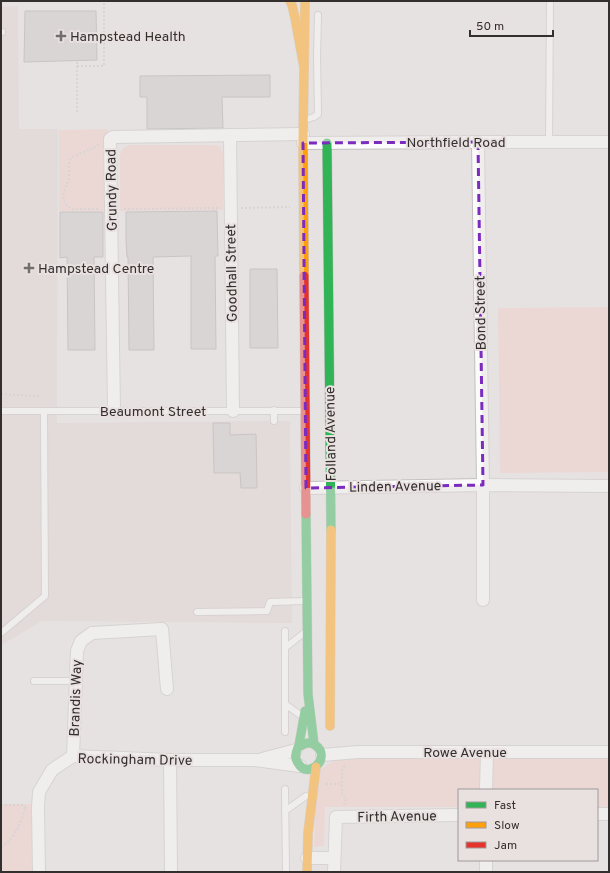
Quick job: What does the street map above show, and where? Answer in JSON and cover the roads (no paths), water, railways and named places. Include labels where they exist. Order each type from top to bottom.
[{"type":"main road","points":[[290,1],[295,18],[304,67]]},
{"type":"main road","name":"Folland Avenue","points":[[305,1],[303,138],[308,694],[314,744]]},
{"type":"main road","name":"Folland Avenue","points":[[327,143],[331,487],[330,726]]},
{"type":"main road","name":"Folland Avenue","points":[[297,749],[308,694]]},
{"type":"main road","points":[[307,872],[309,821],[316,767],[321,760],[322,755],[318,746],[310,742],[305,743],[297,749],[295,759],[303,773],[309,821]]},
{"type":"main road","points":[[303,773],[307,769],[316,767]]},
{"type":"street","name":"Grundy Road","points":[[114,411],[110,139],[112,136],[230,135],[303,138]]},
{"type":"street","name":"Goodhall Street","points":[[230,135],[233,411]]},
{"type":"street","name":"Northfield Road","points":[[303,138],[327,143],[609,142]]},
{"type":"street","name":"Bond Street","points":[[478,142],[483,485]]},
{"type":"street","name":"Linden Avenue","points":[[306,488],[483,485],[609,486]]},
{"type":"street","points":[[483,485],[483,600]]},
{"type":"street","name":"Brandis Way","points":[[73,756],[77,651],[82,641],[92,632],[162,629],[167,689]]},
{"type":"street","name":"Rockingham Drive","points":[[39,872],[39,792],[52,770],[73,756],[170,760],[255,760],[297,749]]},
{"type":"street","name":"Rowe Avenue","points":[[322,755],[358,752],[609,752]]},
{"type":"street","points":[[486,789],[487,752]]},
{"type":"street","points":[[170,760],[171,872]]},
{"type":"street","name":"Rockingham Drive","points":[[255,760],[303,773]]},
{"type":"street","name":"Firth Avenue","points":[[334,858],[340,813],[458,815]]},
{"type":"street","points":[[598,814],[609,814]]},
{"type":"street","points":[[307,858],[334,858],[334,872]]},
{"type":"street","points":[[486,861],[486,872]]},
{"type":"lane","points":[[549,142],[550,1]]},
{"type":"lane","points":[[304,120],[318,114],[318,15]]},
{"type":"lane","points":[[305,56],[317,56]]},
{"type":"lane","points":[[274,410],[274,421]]},
{"type":"lane","name":"Beaumont Street","points":[[1,411],[305,410]]},
{"type":"lane","points":[[1,633],[45,596],[44,411]]},
{"type":"lane","points":[[196,612],[267,611],[270,602],[308,601]]},
{"type":"lane","points":[[285,648],[308,630]]},
{"type":"lane","points":[[285,631],[285,732]]},
{"type":"lane","points":[[34,681],[76,680]]},
{"type":"lane","points":[[285,704],[304,718]]},
{"type":"lane","points":[[285,789],[285,870],[292,872]]},
{"type":"lane","points":[[285,811],[306,796]]},
{"type":"place","name":"Hampstead Health","points":[[61,36]]},
{"type":"place","name":"Hampstead Centre","points":[[29,268]]}]
